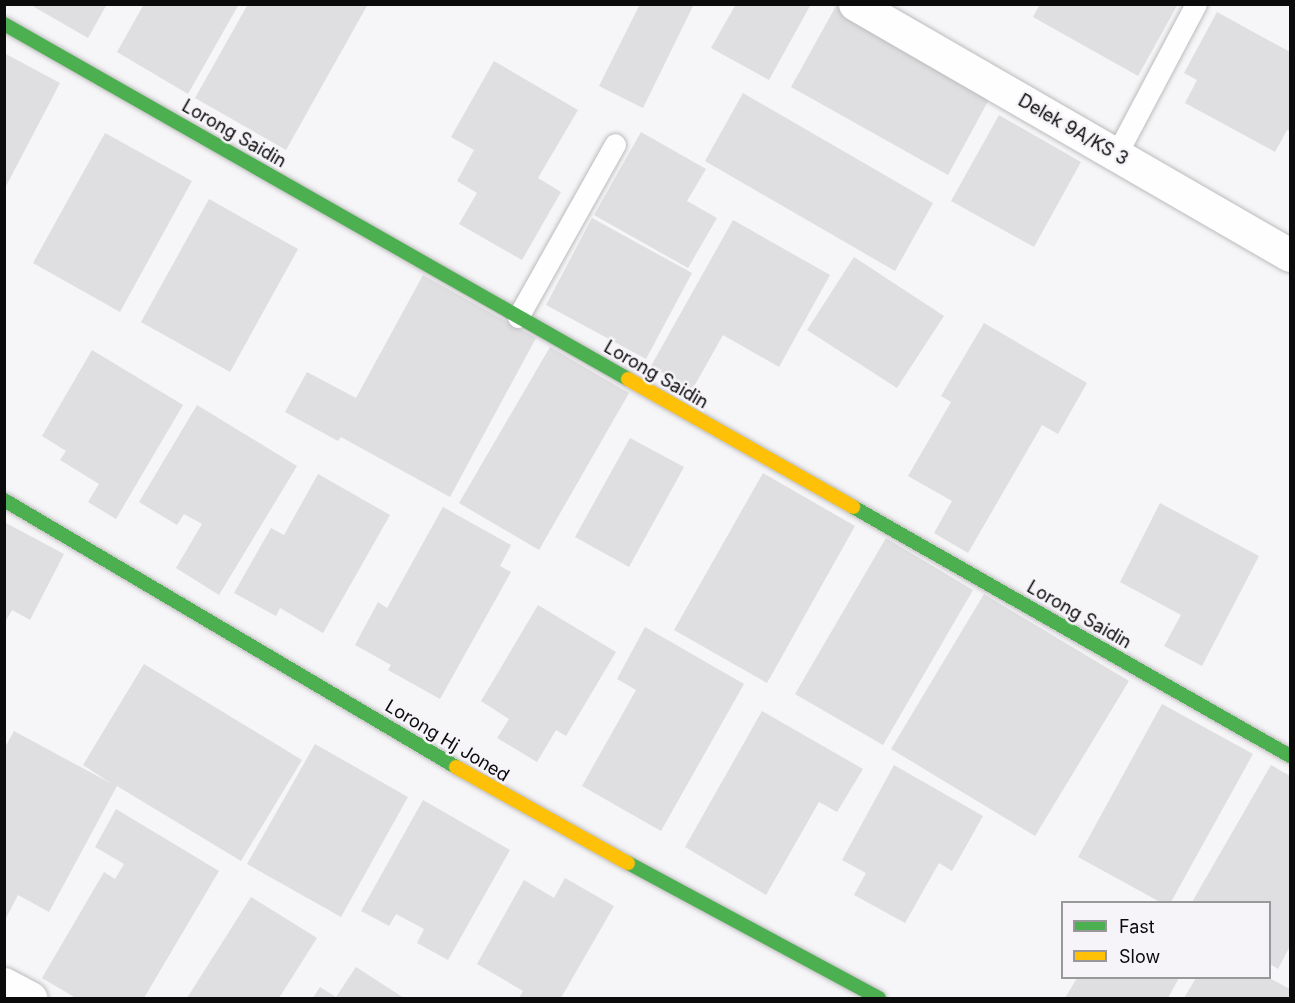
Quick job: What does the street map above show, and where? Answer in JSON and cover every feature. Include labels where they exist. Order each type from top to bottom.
[{"type":"street","name":"Delek 9A/KS 3","points":[[855,4],[1290,255]]},
{"type":"street","name":"Lorong Saidin","points":[[4,24],[1290,756]]},
{"type":"street","name":"Lorong Hj Joned","points":[[4,500],[525,808],[879,999]]},
{"type":"street","points":[[4,984],[30,999]]},
{"type":"lane","points":[[1116,155],[1196,4]]},
{"type":"lane","points":[[518,317],[615,144]]},
{"type":"building","points":[[29,4],[107,4],[88,38]]},
{"type":"building","points":[[144,4],[239,4],[188,94],[117,52]]},
{"type":"building","points":[[248,4],[368,4],[286,150],[195,98]]},
{"type":"building","points":[[640,4],[694,4],[643,108],[599,86]]},
{"type":"building","points":[[736,4],[811,4],[769,80],[711,48]]},
{"type":"building","points":[[1040,4],[1178,4],[1138,76],[1033,17]]},
{"type":"building","points":[[836,6],[992,94],[948,175],[791,87]]},
{"type":"building","points":[[1217,12],[1290,52],[1290,131],[1287,130],[1275,152],[1185,103],[1197,80],[1184,73]]},
{"type":"building","points":[[4,53],[60,83],[4,190]]},
{"type":"building","points":[[494,61],[578,110],[538,178],[561,192],[522,260],[459,224],[477,193],[457,181],[474,150],[451,137]]},
{"type":"building","points":[[743,93],[933,203],[895,271],[705,161]]},
{"type":"building","points":[[999,115],[1081,162],[1034,247],[951,201]]},
{"type":"building","points":[[641,132],[706,169],[687,201],[717,218],[688,268],[594,215]]},
{"type":"building","points":[[105,133],[192,181],[120,312],[33,263]]},
{"type":"building","points":[[209,199],[298,249],[230,372],[141,322]]},
{"type":"building","points":[[592,218],[692,273],[646,359],[546,305]]},
{"type":"building","points":[[733,220],[830,275],[779,367],[723,335],[692,390],[651,366]]},
{"type":"building","points":[[854,257],[944,316],[897,388],[807,330]]},
{"type":"building","points":[[423,275],[536,338],[450,497],[341,437],[338,441],[285,412],[307,372],[356,398]]},
{"type":"building","points":[[984,323],[1087,383],[1058,434],[1042,425],[968,553],[934,533],[952,501],[908,476],[951,402],[941,396]]},
{"type":"building","points":[[550,347],[629,393],[539,550],[459,503]]},
{"type":"building","points":[[92,350],[183,405],[116,519],[88,502],[99,484],[60,460],[66,451],[42,436]]},
{"type":"building","points":[[197,405],[297,466],[219,595],[176,568],[202,524],[184,514],[177,525],[139,502]]},
{"type":"building","points":[[630,438],[684,467],[629,567],[575,537]]},
{"type":"building","points":[[763,473],[855,526],[767,683],[674,630]]},
{"type":"building","points":[[318,474],[390,515],[323,633],[280,608],[276,616],[234,593],[271,528],[284,535]]},
{"type":"building","points":[[1160,503],[1259,556],[1202,666],[1164,646],[1181,615],[1120,582]]},
{"type":"building","points":[[443,507],[511,545],[500,566],[511,572],[440,699],[388,670],[391,665],[355,645],[378,602],[387,608]]},
{"type":"building","points":[[4,522],[64,554],[30,620],[12,610],[4,624]]},
{"type":"building","points":[[886,538],[973,590],[883,745],[795,694]]},
{"type":"building","points":[[984,594],[1129,681],[1035,836],[891,749]]},
{"type":"building","points":[[538,605],[616,652],[566,736],[556,730],[537,762],[497,738],[509,719],[481,701]]},
{"type":"building","points":[[645,627],[744,684],[661,831],[582,786],[636,690],[617,679]]},
{"type":"building","points":[[144,664],[302,760],[241,861],[117,786],[49,912],[18,895],[4,922],[4,749],[14,731],[112,784],[83,765]]},
{"type":"building","points":[[1162,704],[1253,754],[1172,901],[1158,901],[1078,857]]},
{"type":"building","points":[[762,711],[863,769],[837,812],[819,802],[766,895],[685,847]]},
{"type":"building","points":[[315,744],[408,797],[341,917],[247,864]]},
{"type":"building","points":[[894,765],[983,816],[952,871],[939,863],[905,923],[854,895],[866,873],[842,860]]},
{"type":"building","points":[[1271,765],[1290,776],[1290,946],[1278,969],[1271,965],[1271,901],[1193,901]]},
{"type":"building","points":[[423,800],[510,850],[448,960],[417,943],[424,929],[396,914],[389,926],[361,911]]},
{"type":"building","points":[[116,809],[219,871],[144,998],[76,998],[42,978],[104,872],[115,879],[124,864],[95,847]]},
{"type":"building","points":[[565,878],[614,906],[561,998],[519,998],[523,991],[477,964],[524,880],[554,898]]},
{"type":"building","points":[[251,897],[317,938],[279,998],[187,998]]},
{"type":"building","points":[[356,967],[404,998],[313,998],[320,987],[336,997]]},
{"type":"building","points":[[1076,979],[1178,979],[1168,998],[1065,998]]},
{"type":"building","points":[[1195,979],[1271,979],[1290,989],[1290,998],[1184,998]]},
{"type":"traffic: fast","points":[[4,24],[628,379]]},
{"type":"traffic: fast","points":[[4,500],[456,767]]},
{"type":"traffic: fast","points":[[853,507],[1290,756]]},
{"type":"traffic: fast","points":[[628,863],[879,998]]},
{"type":"traffic: slow","points":[[628,379],[853,507]]},
{"type":"traffic: slow","points":[[456,767],[628,863]]}]
